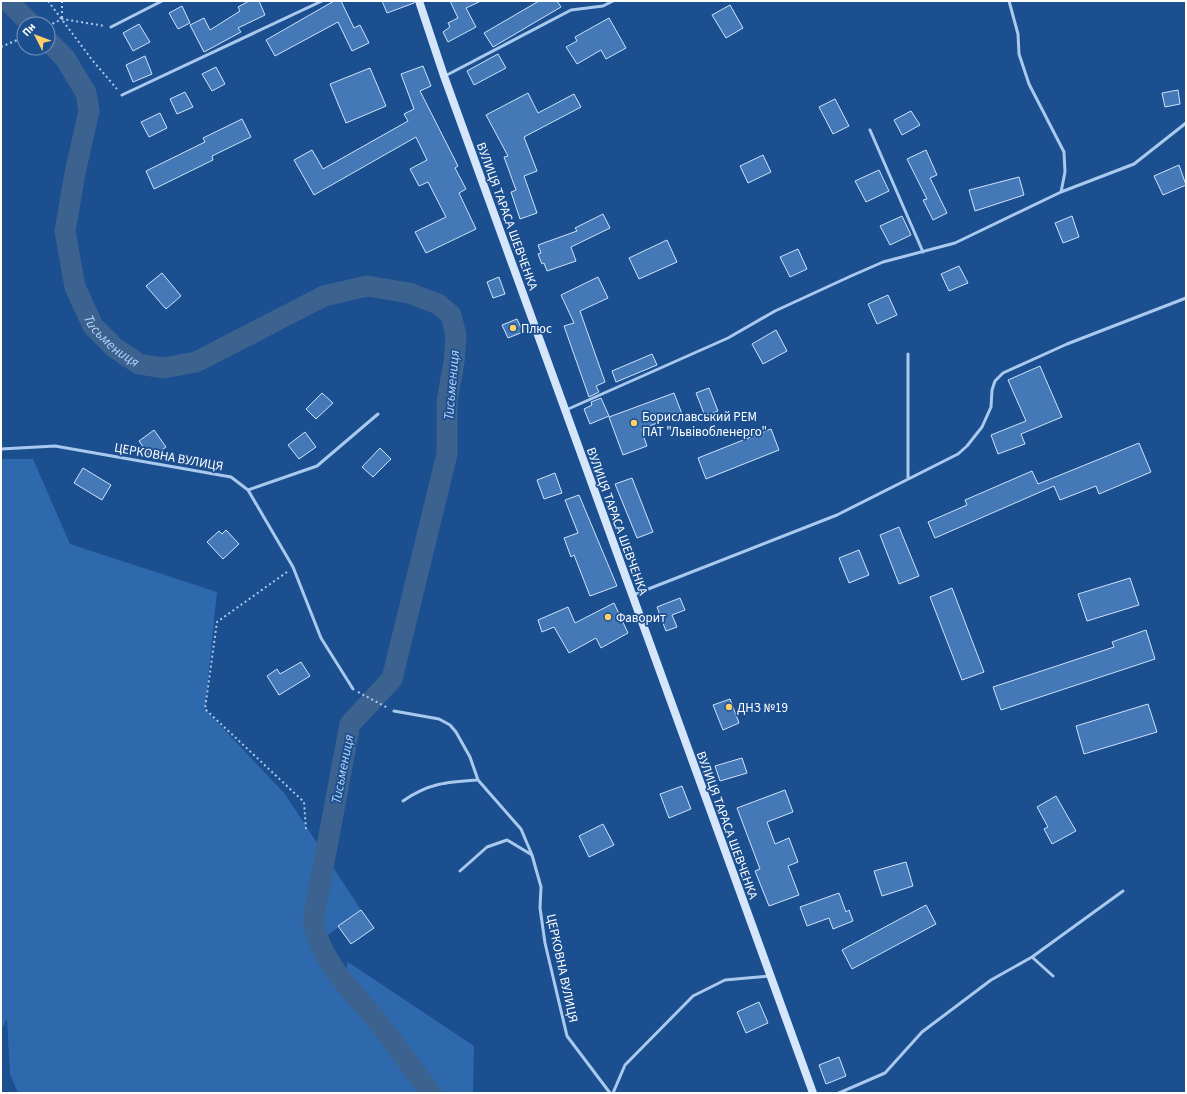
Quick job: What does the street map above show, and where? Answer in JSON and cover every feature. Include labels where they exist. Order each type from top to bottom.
[{"type":"main road","name":"ВУЛИЦЯ ТАРАСА ШЕВЧЕНКА","points":[[419,1],[444,76],[813,1093]]},
{"type":"lane","points":[[111,26],[162,1]]},
{"type":"lane","points":[[122,95],[322,1]]},
{"type":"lane","points":[[444,76],[571,10],[603,6],[613,1]]},
{"type":"lane","points":[[1009,1],[1018,34],[1018,54],[1029,84],[1064,152],[1065,172],[1061,192]]},
{"type":"lane","points":[[566,410],[728,338],[775,311],[883,262],[955,243],[1061,192],[1134,164],[1186,124]]},
{"type":"lane","points":[[870,130],[923,252]]},
{"type":"lane","points":[[632,596],[837,515],[951,457],[967,446],[982,427],[991,406],[992,390],[995,381],[1003,373],[1067,344],[1186,298]]},
{"type":"lane","points":[[908,354],[908,478]]},
{"type":"lane","points":[[248,490],[317,466],[378,414]]},
{"type":"lane","name":"ЦЕРКОВНА ВУЛИЦЯ","points":[[1,449],[55,446],[231,477],[248,490],[293,567],[321,638],[353,689]]},
{"type":"lane","name":"ЦЕРКОВНА ВУЛИЦЯ","points":[[394,712],[439,720],[450,725],[456,732],[470,758],[478,780],[521,829],[532,855],[541,887],[540,908],[545,943],[568,1036],[612,1093]]},
{"type":"lane","points":[[403,801],[420,790],[447,782],[478,780]]},
{"type":"lane","points":[[460,871],[487,847],[507,840],[532,855]]},
{"type":"lane","points":[[839,1093],[885,1073],[922,1032],[991,980],[1032,957],[1123,891]]},
{"type":"lane","points":[[1032,957],[1053,976]]},
{"type":"lane","points":[[612,1093],[625,1065],[693,996],[725,980],[770,976]]},
{"type":"path","points":[[48,1],[93,61],[122,95]]},
{"type":"path","points":[[62,1],[62,19]]},
{"type":"path","points":[[56,22],[62,19],[111,26]]},
{"type":"path","points":[[1,47],[16,40]]},
{"type":"path","points":[[293,567],[217,622],[205,709],[304,802],[306,829]]},
{"type":"path","points":[[353,689],[394,712]]},
{"type":"shaded area","points":[[1,459],[33,459],[70,544],[217,592],[205,709],[285,794],[361,910],[328,935],[322,969],[344,978],[348,962],[474,1046],[473,1093],[18,1093],[10,1074],[7,1019],[1,1030]]},
{"type":"building","points":[[249,1],[259,1],[265,15],[238,28],[241,32],[204,52],[190,25],[204,18],[210,30],[240,11],[238,7]]},
{"type":"building","points":[[334,1],[341,1],[354,28],[360,25],[369,43],[352,51],[338,22],[275,56],[266,40]]},
{"type":"building","points":[[382,1],[414,1],[414,3],[387,13]]},
{"type":"building","points":[[450,1],[481,1],[466,8],[476,27],[448,42],[443,32],[450,27],[448,23],[458,18]]},
{"type":"building","points":[[539,1],[557,1],[561,7],[493,47],[484,33]]},
{"type":"building","points":[[730,5],[743,28],[726,38],[712,15]]},
{"type":"building","points":[[182,6],[190,23],[178,29],[169,13]]},
{"type":"building","points":[[609,18],[626,48],[606,59],[601,50],[577,64],[566,47],[577,41],[575,37]]},
{"type":"building","points":[[139,24],[150,42],[133,51],[123,33]]},
{"type":"building","points":[[498,54],[506,68],[474,85],[467,71]]},
{"type":"building","points":[[145,56],[152,74],[133,82],[126,65]]},
{"type":"building","points":[[423,66],[431,86],[420,91],[458,166],[455,168],[466,189],[459,193],[476,229],[426,253],[415,232],[446,217],[428,182],[419,186],[410,169],[427,160],[416,137],[314,195],[294,160],[312,150],[323,169],[408,121],[404,114],[414,109],[401,74]]},
{"type":"building","points":[[216,67],[225,84],[212,91],[202,74]]},
{"type":"building","points":[[370,68],[386,106],[346,123],[330,84]]},
{"type":"building","points":[[1178,90],[1180,104],[1165,107],[1162,93]]},
{"type":"building","points":[[185,92],[193,107],[177,114],[170,99]]},
{"type":"building","points":[[528,93],[538,113],[574,94],[581,107],[524,137],[537,171],[524,176],[537,213],[520,219],[511,192],[516,190],[504,157],[508,156],[486,115]]},
{"type":"building","points":[[835,99],[849,126],[833,134],[819,107]]},
{"type":"building","points":[[911,111],[920,125],[902,135],[894,120]]},
{"type":"building","points":[[160,113],[167,128],[149,137],[141,122]]},
{"type":"building","points":[[242,119],[251,137],[212,156],[213,160],[154,189],[146,171],[205,142],[203,138]]},
{"type":"building","points":[[926,150],[937,175],[930,178],[947,213],[933,220],[923,200],[927,199],[907,159]]},
{"type":"building","points":[[763,155],[771,172],[748,183],[740,166]]},
{"type":"building","points":[[1179,165],[1186,185],[1163,195],[1154,176]]},
{"type":"building","points":[[879,170],[889,191],[866,202],[855,181]]},
{"type":"building","points":[[1019,177],[1024,195],[975,211],[969,190]]},
{"type":"building","points":[[603,214],[610,228],[571,247],[576,261],[547,271],[538,254],[541,253],[538,245],[577,231],[575,228]]},
{"type":"building","points":[[902,216],[911,235],[890,245],[880,226]]},
{"type":"building","points":[[1072,216],[1079,237],[1063,243],[1055,223]]},
{"type":"building","points":[[667,240],[677,262],[639,279],[629,258]]},
{"type":"building","points":[[798,249],[807,269],[790,277],[780,257]]},
{"type":"building","points":[[959,266],[968,283],[949,291],[941,274]]},
{"type":"building","points":[[162,273],[181,296],[166,309],[146,286]]},
{"type":"building","points":[[499,277],[505,294],[493,298],[487,282]]},
{"type":"building","points":[[598,277],[608,298],[580,311],[605,382],[596,386],[599,392],[589,397],[564,326],[574,323],[561,295]]},
{"type":"building","points":[[888,295],[897,315],[877,324],[868,304]]},
{"type":"building","points":[[517,319],[523,332],[508,338],[502,325]]},
{"type":"building","points":[[776,330],[787,351],[763,364],[752,344]]},
{"type":"building","points":[[652,354],[657,365],[616,382],[612,371]]},
{"type":"building","points":[[1040,366],[1062,417],[1021,434],[1025,444],[998,454],[991,435],[1026,421],[1008,380]]},
{"type":"building","points":[[709,388],[718,411],[705,416],[696,393]]},
{"type":"building","points":[[322,393],[333,403],[316,419],[306,409]]},
{"type":"building","name":"Бориславський РЕМ ПАТ \"Львівобленерго\"","points":[[674,393],[682,414],[641,429],[647,446],[623,455],[609,417]]},
{"type":"building","points":[[601,398],[609,416],[590,424],[584,409],[592,405],[591,402]]},
{"type":"building","points":[[771,429],[779,450],[706,479],[698,458]]},
{"type":"building","points":[[154,430],[166,447],[151,458],[139,441]]},
{"type":"building","points":[[305,432],[316,447],[299,459],[288,445]]},
{"type":"building","points":[[1139,443],[1151,472],[1099,494],[1096,486],[1060,500],[1054,486],[935,538],[928,522],[967,505],[965,500],[1032,471],[1038,484]]},
{"type":"building","points":[[380,448],[391,459],[373,477],[362,467]]},
{"type":"building","points":[[83,468],[111,485],[102,500],[74,483]]},
{"type":"building","points":[[555,473],[562,493],[544,499],[537,480]]},
{"type":"building","points":[[632,478],[653,532],[637,538],[615,484]]},
{"type":"building","points":[[579,495],[617,586],[590,596],[574,555],[571,557],[564,538],[578,533],[565,500]]},
{"type":"building","points":[[899,527],[919,576],[899,584],[880,535]]},
{"type":"building","points":[[226,530],[239,544],[223,559],[207,542],[219,531],[222,534]]},
{"type":"building","points":[[859,550],[869,575],[849,583],[839,558]]},
{"type":"building","points":[[1130,578],[1139,605],[1087,621],[1078,594]]},
{"type":"building","points":[[952,588],[984,672],[962,680],[930,597]]},
{"type":"building","points":[[680,598],[685,610],[672,615],[677,627],[666,631],[657,607]]},
{"type":"building","points":[[614,603],[628,633],[601,648],[596,638],[569,653],[554,627],[542,632],[538,620],[568,607],[575,623]]},
{"type":"building","points":[[1146,630],[1155,659],[1001,710],[993,687],[1114,647],[1112,642]]},
{"type":"building","points":[[301,662],[310,676],[279,695],[267,676],[277,669],[280,674]]},
{"type":"building","points":[[730,699],[739,723],[723,730],[713,705]]},
{"type":"building","points":[[1148,704],[1157,732],[1084,754],[1076,726]]},
{"type":"building","points":[[742,758],[747,773],[720,781],[715,766]]},
{"type":"building","points":[[682,786],[691,809],[669,818],[660,794]]},
{"type":"building","points":[[785,790],[793,812],[767,822],[775,844],[789,838],[798,862],[788,866],[799,895],[769,906],[755,871],[760,869],[737,808]]},
{"type":"building","points":[[1056,796],[1076,831],[1052,844],[1044,829],[1048,827],[1037,807]]},
{"type":"building","points":[[603,824],[614,845],[589,857],[579,836]]},
{"type":"building","points":[[906,862],[913,886],[882,896],[874,871]]},
{"type":"building","points":[[839,893],[846,912],[849,910],[853,921],[833,929],[829,918],[807,926],[800,907]]},
{"type":"building","points":[[926,905],[936,924],[852,969],[842,950]]},
{"type":"building","points":[[361,910],[374,928],[351,944],[338,926]]},
{"type":"building","points":[[759,1002],[768,1023],[746,1033],[737,1012]]},
{"type":"building","points":[[839,1057],[846,1076],[826,1084],[819,1065]]},
{"type":"waterway","name":"Тисьмениця","points":[[8,1],[23,16]]},
{"type":"waterway","name":"Тисьмениця","points":[[56,49],[65,58],[86,93],[89,111],[75,173],[65,231],[75,287],[93,326],[115,348],[139,364],[163,368],[196,362],[324,296],[367,286],[409,293],[438,304],[451,315],[456,335],[454,362],[447,401],[447,454],[392,679],[350,724],[313,921],[317,936],[330,963],[378,1022],[431,1093]]},
{"type":"place","name":"Плюс","points":[[513,328]]},
{"type":"place","name":"Бориславський РЕМ ПАТ \"Львівобленерго\"","points":[[634,423]]},
{"type":"place","name":"Фаворит","points":[[608,617]]},
{"type":"place","name":"ДНЗ №19","points":[[729,707]]}]
